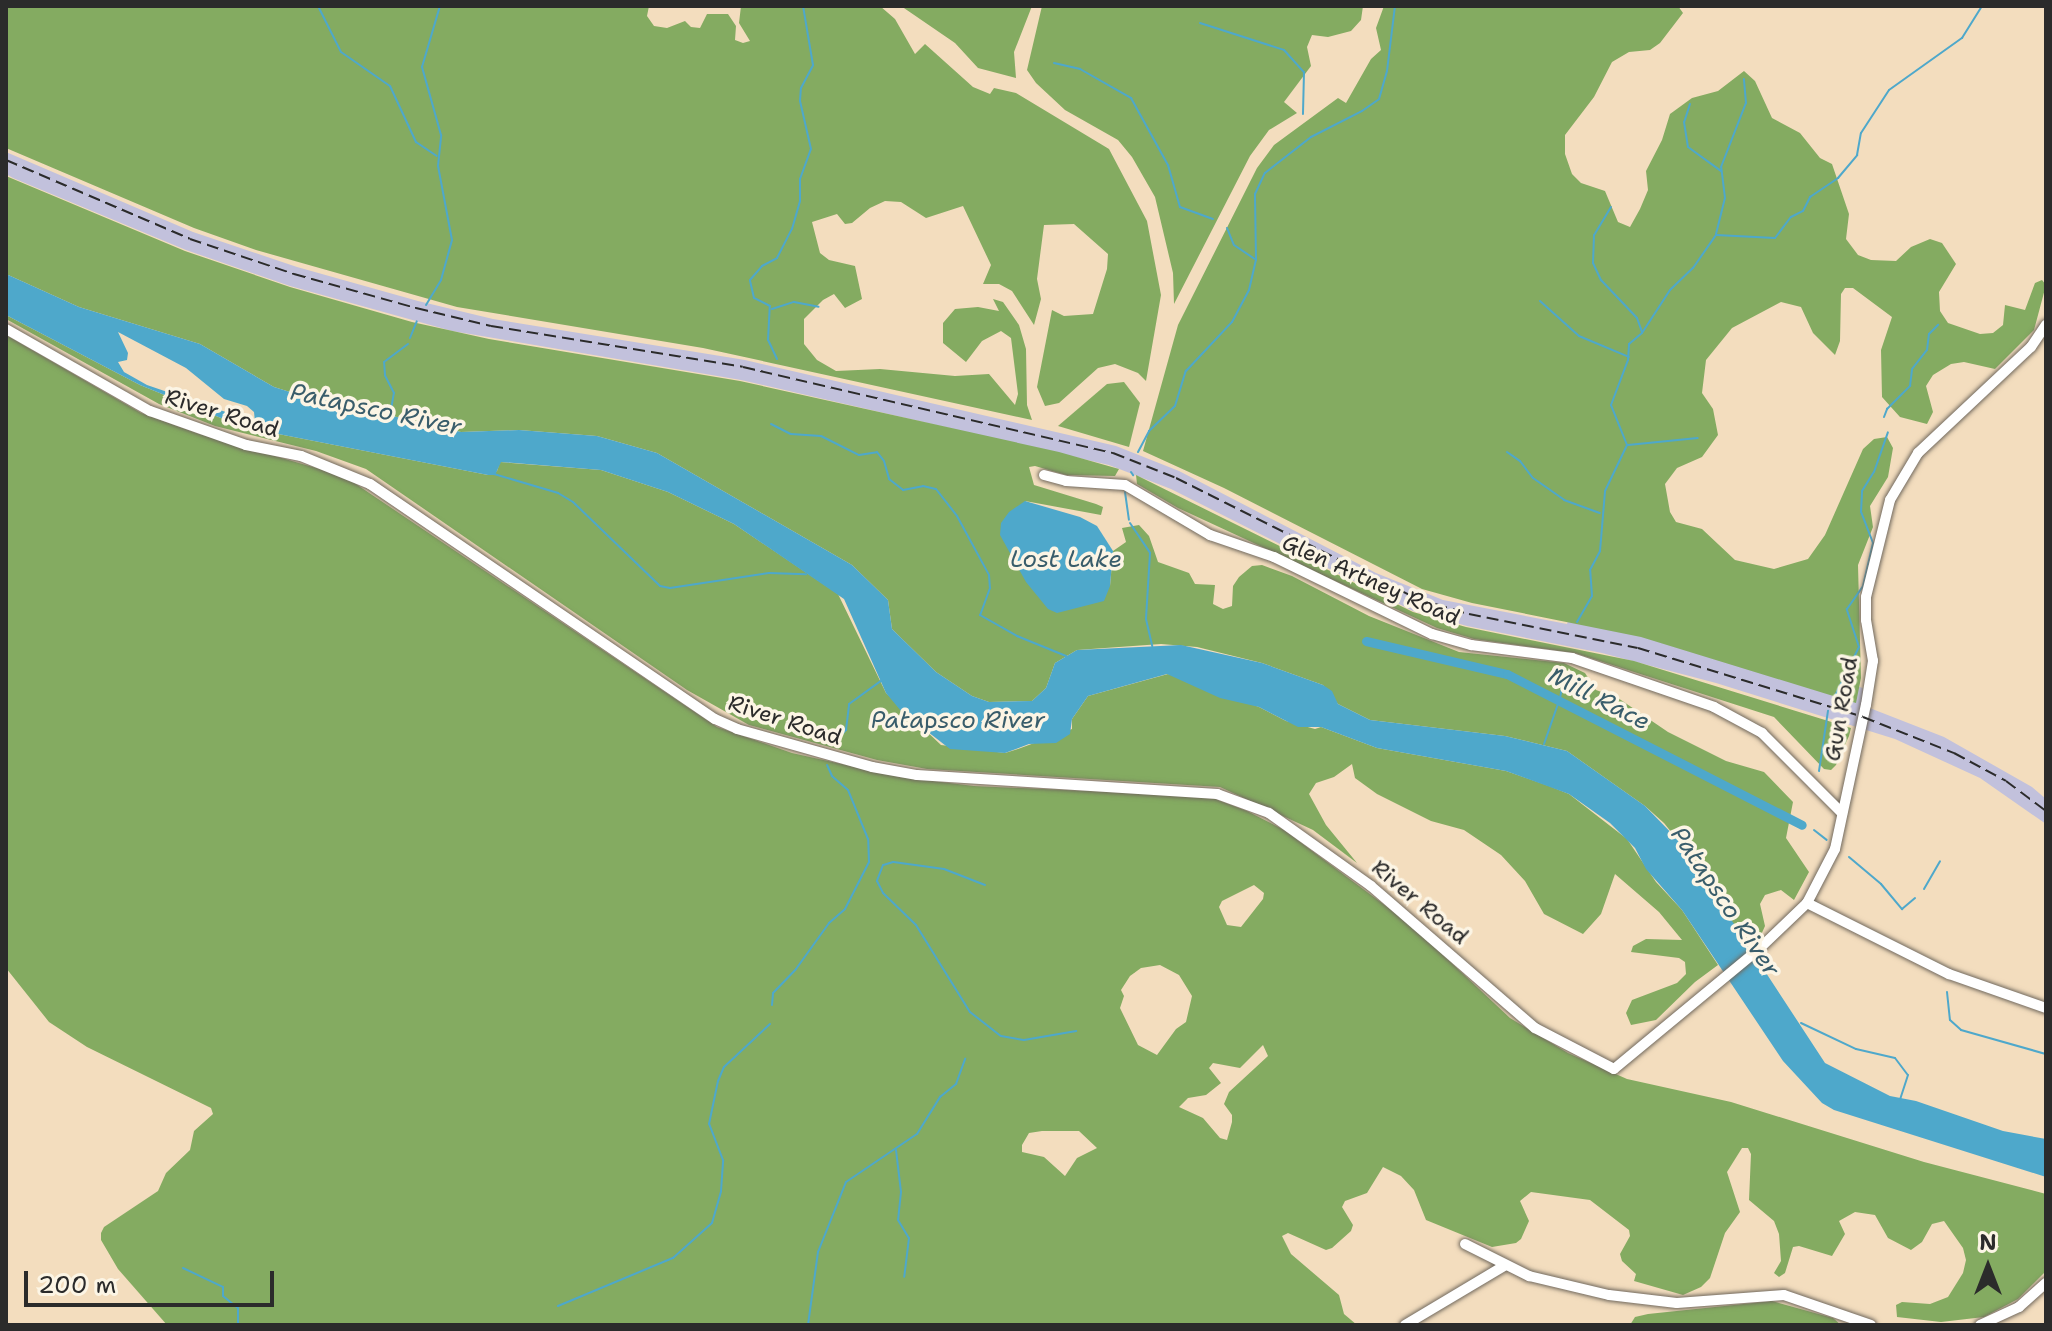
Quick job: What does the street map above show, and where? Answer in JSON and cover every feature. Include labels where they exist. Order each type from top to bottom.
[{"type":"street","name":"Gun Road","points":[[1614,1069],[1759,949],[1807,903],[1835,849],[1872,672],[1866,597],[1890,500],[1918,453],[2031,347],[2046,325]]},
{"type":"street","name":"River Road","points":[[6,329],[150,411],[246,445],[301,456],[370,484],[715,719],[737,729],[872,767],[917,775],[1217,794],[1269,813],[1371,886],[1535,1028],[1614,1069]]},
{"type":"street","name":"Glen Artney Road","points":[[1044,475],[1066,481],[1125,485],[1210,535],[1274,557],[1432,634],[1471,645],[1572,658],[1714,707],[1762,733],[1842,813]]},
{"type":"street","points":[[1807,903],[1949,974],[2046,1008]]},
{"type":"street","points":[[1465,1244],[1504,1266],[1561,1285],[1656,1302],[1784,1295],[1871,1325]]},
{"type":"street","points":[[1405,1325],[1504,1266]]},
{"type":"street","points":[[1980,1325],[2019,1307],[2046,1283]]},
{"type":"shaded area","points":[[6,152],[193,232],[297,267],[418,301],[493,319],[745,360],[1116,446],[1179,471],[1376,573],[1443,600],[1567,624],[1572,610],[1863,688],[1862,705],[1944,737],[2032,787],[2046,799],[2046,824],[1980,778],[1895,739],[1716,683],[1602,653],[1467,626],[1413,611],[1171,489],[1109,465],[741,380],[452,331],[290,286],[186,250],[13,178],[6,174]]},
{"type":"green space","points":[[6,6],[649,6],[647,16],[654,26],[667,28],[685,21],[691,27],[700,28],[707,14],[728,14],[736,26],[735,40],[743,43],[750,41],[739,23],[741,6],[880,6],[895,19],[915,54],[925,44],[973,87],[990,94],[994,88],[1016,93],[1109,149],[1147,221],[1161,295],[1146,381],[1138,373],[1115,364],[1098,368],[1059,403],[1045,406],[1037,387],[1052,310],[1064,316],[1093,314],[1107,269],[1108,254],[1074,224],[1044,225],[1037,279],[1041,299],[1034,325],[1012,291],[999,284],[983,284],[991,265],[963,206],[926,218],[901,202],[885,201],[870,208],[852,223],[845,224],[837,214],[812,222],[820,253],[829,260],[855,266],[862,299],[845,308],[834,294],[823,300],[804,319],[804,344],[817,360],[836,371],[880,369],[955,376],[989,374],[1015,405],[1018,394],[1011,338],[1001,331],[982,341],[966,362],[943,343],[943,323],[955,309],[978,307],[999,311],[993,299],[1003,302],[1019,325],[1026,349],[1027,405],[1032,420],[703,348],[457,307],[256,250],[194,228],[6,148]]},
{"type":"green space","points":[[901,6],[1032,6],[1014,52],[1016,78],[978,68],[955,43]]},
{"type":"green space","points":[[1042,6],[1363,6],[1361,20],[1351,31],[1328,37],[1312,35],[1307,47],[1311,66],[1284,102],[1297,113],[1269,130],[1250,156],[1174,304],[1173,273],[1155,197],[1132,157],[1118,140],[1065,110],[1036,83],[1027,70]]},
{"type":"green space","points":[[1384,6],[1678,6],[1683,13],[1660,43],[1650,50],[1629,52],[1612,62],[1594,97],[1565,135],[1565,154],[1572,174],[1581,183],[1605,191],[1618,222],[1630,227],[1640,209],[1648,190],[1646,171],[1662,140],[1670,114],[1692,98],[1718,91],[1744,71],[1755,81],[1772,118],[1800,133],[1820,158],[1832,164],[1849,214],[1846,239],[1858,255],[1871,260],[1896,261],[1911,247],[1930,239],[1942,243],[1956,264],[1939,292],[1940,311],[1948,323],[1980,334],[1993,333],[2003,325],[2005,305],[2025,310],[2035,283],[2042,280],[2046,285],[2034,330],[1995,369],[1964,362],[1951,364],[1933,375],[1926,386],[1933,412],[1927,424],[1900,417],[1882,397],[1881,350],[1892,317],[1853,288],[1845,288],[1841,294],[1840,341],[1835,355],[1813,333],[1801,307],[1781,302],[1732,328],[1706,360],[1702,393],[1713,409],[1718,435],[1702,457],[1677,468],[1665,484],[1670,512],[1676,522],[1702,529],[1735,560],[1774,569],[1808,559],[1825,535],[1863,449],[1874,439],[1887,437],[1893,448],[1888,477],[1870,506],[1873,527],[1858,565],[1861,678],[1856,703],[1641,637],[1472,603],[1422,589],[1224,488],[1143,451],[1178,325],[1257,168],[1274,145],[1338,98],[1346,103],[1371,59],[1381,50],[1376,28]]},
{"type":"green space","points":[[6,176],[185,251],[290,287],[412,322],[489,339],[740,381],[1059,452],[1119,469],[1115,476],[1066,475],[1029,467],[1034,485],[1103,507],[1101,515],[1025,501],[1110,586],[1113,551],[1126,542],[1122,528],[1139,525],[1149,536],[1158,562],[1189,573],[1195,584],[1215,585],[1213,604],[1223,609],[1232,606],[1233,586],[1239,577],[1252,566],[1262,565],[1292,576],[1369,616],[1459,652],[1564,663],[1585,673],[1596,690],[1618,698],[1668,732],[1726,761],[1764,772],[1793,802],[1786,838],[1809,872],[1794,900],[1781,890],[1765,895],[1760,904],[1765,926],[1761,935],[1745,945],[1704,873],[1664,823],[1567,751],[1505,736],[1370,720],[1338,704],[1323,685],[1262,663],[1197,647],[1161,644],[1077,650],[1055,663],[1046,688],[1032,701],[989,702],[972,696],[936,672],[892,629],[888,600],[852,565],[657,453],[597,436],[519,430],[461,432],[290,392],[274,387],[200,344],[79,307],[6,274]]},
{"type":"green space","points":[[6,315],[140,385],[243,427],[488,475],[497,471],[500,462],[601,470],[668,492],[734,524],[838,594],[886,693],[941,745],[1005,753],[1018,749],[1072,729],[1072,719],[1088,696],[1168,674],[1259,707],[1286,721],[1315,729],[1321,727],[1377,748],[1506,771],[1549,786],[1569,794],[1627,839],[1656,882],[1682,910],[1718,965],[1695,982],[1656,1020],[1631,1025],[1626,1013],[1632,1000],[1677,983],[1686,974],[1685,962],[1679,958],[1631,952],[1633,946],[1646,939],[1682,940],[1659,912],[1615,874],[1601,914],[1583,934],[1544,914],[1525,881],[1501,855],[1464,830],[1431,821],[1377,794],[1355,778],[1352,764],[1334,777],[1316,783],[1309,794],[1326,825],[1357,863],[1313,830],[1220,787],[927,769],[877,760],[749,725],[687,690],[366,469],[316,451],[215,426],[159,404],[6,319]]},
{"type":"green space","points":[[6,335],[141,413],[199,434],[344,476],[717,727],[792,753],[900,777],[974,786],[1176,795],[1215,799],[1247,811],[1284,830],[1410,924],[1510,1018],[1568,1053],[1627,1079],[1731,1102],[1924,1162],[2046,1194],[2046,1271],[2018,1299],[1984,1317],[1941,1322],[1897,1317],[1896,1305],[1902,1302],[1930,1304],[1948,1297],[1963,1273],[1966,1260],[1963,1248],[1944,1221],[1932,1224],[1922,1242],[1911,1250],[1888,1238],[1875,1215],[1855,1212],[1839,1221],[1845,1234],[1832,1256],[1793,1247],[1785,1273],[1779,1277],[1774,1273],[1781,1261],[1779,1234],[1774,1221],[1749,1200],[1751,1154],[1748,1148],[1742,1148],[1727,1172],[1740,1212],[1725,1233],[1710,1278],[1701,1287],[1683,1295],[1634,1281],[1636,1274],[1622,1261],[1620,1254],[1630,1236],[1629,1230],[1590,1200],[1531,1192],[1520,1201],[1529,1221],[1521,1239],[1516,1243],[1492,1247],[1426,1220],[1414,1190],[1401,1176],[1383,1167],[1367,1193],[1345,1201],[1342,1207],[1353,1225],[1351,1231],[1332,1248],[1326,1250],[1288,1233],[1282,1236],[1291,1254],[1339,1295],[1344,1314],[1357,1325],[167,1325],[118,1269],[101,1240],[101,1233],[104,1227],[158,1191],[166,1173],[190,1150],[194,1131],[213,1114],[211,1108],[87,1047],[49,1022],[6,968]],"holes":[[[1254,885],[1264,893],[1263,899],[1241,927],[1227,925],[1219,907],[1222,901]],[[1160,965],[1179,975],[1192,996],[1186,1022],[1176,1029],[1157,1055],[1138,1045],[1120,1008],[1124,996],[1121,990],[1130,976],[1141,968]],[[1263,1045],[1268,1056],[1229,1092],[1224,1104],[1232,1115],[1227,1140],[1220,1138],[1203,1118],[1179,1107],[1188,1098],[1206,1095],[1221,1083],[1209,1068],[1213,1063],[1240,1068]],[[1079,1131],[1097,1148],[1077,1158],[1065,1176],[1044,1157],[1022,1152],[1022,1145],[1029,1133]]]},
{"type":"green space","points":[[1124,382],[1140,403],[1129,447],[1058,426],[1107,384]]},
{"type":"green space","points":[[1136,475],[1413,612],[1466,627],[1634,661],[1851,728],[1849,736],[1836,765],[1831,770],[1824,769],[1774,717],[1575,653],[1474,639],[1437,628],[1178,508],[1137,484]]},
{"type":"green space","points":[[1772,1301],[1833,1318],[1841,1325],[1630,1325],[1635,1317],[1648,1314]]},
{"type":"water","name":"Patapsco River","points":[[6,274],[79,307],[200,344],[274,387],[290,392],[461,432],[519,430],[597,436],[657,453],[852,565],[888,600],[892,629],[936,672],[972,696],[989,702],[1032,701],[1046,688],[1055,663],[1077,650],[1181,645],[1262,663],[1323,685],[1332,691],[1338,704],[1370,720],[1505,736],[1567,751],[1645,806],[1681,843],[1825,1063],[1890,1096],[1916,1101],[2003,1131],[2046,1139],[2046,1177],[1834,1110],[1822,1103],[1783,1061],[1682,910],[1646,869],[1635,848],[1610,823],[1569,794],[1506,771],[1377,748],[1321,727],[1298,727],[1259,707],[1220,698],[1167,674],[1088,696],[1072,719],[1070,734],[1056,743],[1029,744],[1005,753],[950,749],[901,711],[886,693],[844,599],[734,524],[668,492],[601,470],[501,462],[495,475],[488,475],[243,427],[140,385],[6,315]],"holes":[[[118,332],[186,368],[224,399],[247,406],[254,412],[255,422],[147,385],[124,372],[118,362],[127,360],[128,353]]]},
{"type":"water","name":"Lost Lake","points":[[1025,501],[1080,517],[1097,526],[1113,551],[1110,586],[1104,601],[1057,613],[1048,609],[1026,582],[1000,535],[1001,523],[1009,512]]},
{"type":"waterway","points":[[318,6],[341,52],[390,86],[416,142],[437,156]]},
{"type":"waterway","points":[[426,305],[441,280],[452,240],[438,166],[441,135],[422,67],[440,6]]},
{"type":"waterway","points":[[777,359],[768,340],[770,306],[754,298],[750,280],[762,266],[777,258],[792,229],[800,201],[800,179],[811,149],[800,101],[801,88],[813,65],[803,6]]},
{"type":"waterway","points":[[1138,452],[1149,431],[1175,406],[1186,371],[1232,322],[1249,290],[1256,260],[1255,194],[1265,173],[1311,137],[1379,99],[1387,71],[1395,6]]},
{"type":"waterway","points":[[1577,622],[1592,596],[1590,570],[1600,551],[1605,491],[1627,445],[1611,405],[1628,360],[1629,344],[1642,333],[1670,290],[1693,268],[1716,235],[1775,238],[1791,217],[1803,211],[1810,197],[1838,178],[1857,155],[1861,133],[1889,90],[1962,38],[1982,6]]},
{"type":"waterway","points":[[1200,23],[1284,50],[1304,72],[1303,114]]},
{"type":"waterway","points":[[1054,63],[1080,69],[1131,98],[1168,165],[1180,207],[1213,219]]},
{"type":"waterway","points":[[1716,234],[1725,198],[1721,167],[1746,103],[1744,79]]},
{"type":"waterway","points":[[1690,104],[1684,122],[1688,147],[1721,171]]},
{"type":"waterway","points":[[1611,207],[1594,235],[1593,263],[1601,280],[1637,318],[1642,332]]},
{"type":"waterway","points":[[1227,228],[1234,245],[1255,259]]},
{"type":"waterway","points":[[1540,301],[1579,336],[1629,357]]},
{"type":"waterway","points":[[772,309],[794,302],[819,307]]},
{"type":"waterway","points":[[410,338],[417,321]]},
{"type":"waterway","points":[[1884,417],[1887,409],[1910,386],[1912,369],[1927,350],[1929,334],[1938,325]]},
{"type":"waterway","points":[[390,415],[394,393],[385,375],[384,362],[408,344]]},
{"type":"waterway","points":[[771,424],[791,434],[821,436],[859,455],[877,452],[884,461],[889,479],[903,490],[923,486],[936,489],[957,516],[989,575],[990,588],[980,615],[1017,636],[1066,656]]},
{"type":"waterway","points":[[1833,700],[1859,647],[1847,609],[1863,586],[1873,543],[1861,512],[1862,491],[1874,472],[1888,432]]},
{"type":"waterway","points":[[1628,445],[1698,438]]},
{"type":"waterway","points":[[1507,452],[1520,461],[1533,478],[1564,500],[1600,513]]},
{"type":"waterway","points":[[494,474],[558,493],[573,502],[660,586],[670,588],[769,573],[806,574]]},
{"type":"waterway","points":[[1125,492],[1129,520]]},
{"type":"waterway","points":[[1130,523],[1150,553],[1146,619],[1152,646]]},
{"type":"waterway","name":"Mill Race","points":[[1366,641],[1507,674],[1802,825]]},
{"type":"waterway","points":[[1544,744],[1565,673]]},
{"type":"waterway","points":[[832,745],[846,730],[849,704],[881,681]]},
{"type":"waterway","points":[[1819,771],[1828,711]]},
{"type":"waterway","points":[[772,1005],[773,993],[796,969],[829,923],[845,909],[869,862],[868,839],[848,790],[832,776],[827,765]]},
{"type":"waterway","points":[[1814,830],[1827,840]]},
{"type":"waterway","points":[[1849,857],[1881,884],[1902,909],[1915,898]]},
{"type":"waterway","points":[[1924,889],[1940,861]]},
{"type":"waterway","points":[[985,885],[944,869],[893,862],[883,865],[877,881],[883,893],[916,925],[970,1012],[1001,1036],[1024,1040],[1076,1031]]},
{"type":"waterway","points":[[1947,992],[1950,1020],[1961,1030],[2046,1054]]},
{"type":"waterway","points":[[1801,1023],[1856,1049],[1895,1058],[1908,1075],[1900,1100]]},
{"type":"waterway","points":[[558,1306],[673,1258],[712,1223],[721,1191],[723,1160],[709,1124],[718,1081],[724,1067],[770,1024]]},
{"type":"waterway","points":[[808,1325],[818,1252],[846,1182],[917,1134],[940,1097],[956,1084],[965,1059]]},
{"type":"waterway","points":[[896,1150],[901,1192],[898,1220],[909,1238],[904,1277]]},
{"type":"waterway","points":[[183,1268],[223,1287],[223,1296],[238,1308],[238,1325]]},
{"type":"railway","points":[[6,160],[190,239],[294,274],[416,308],[491,326],[743,367],[1113,453],[1176,478],[1418,599],[1469,614],[1638,648],[1863,717],[1954,753],[2006,781],[2046,811]]}]
